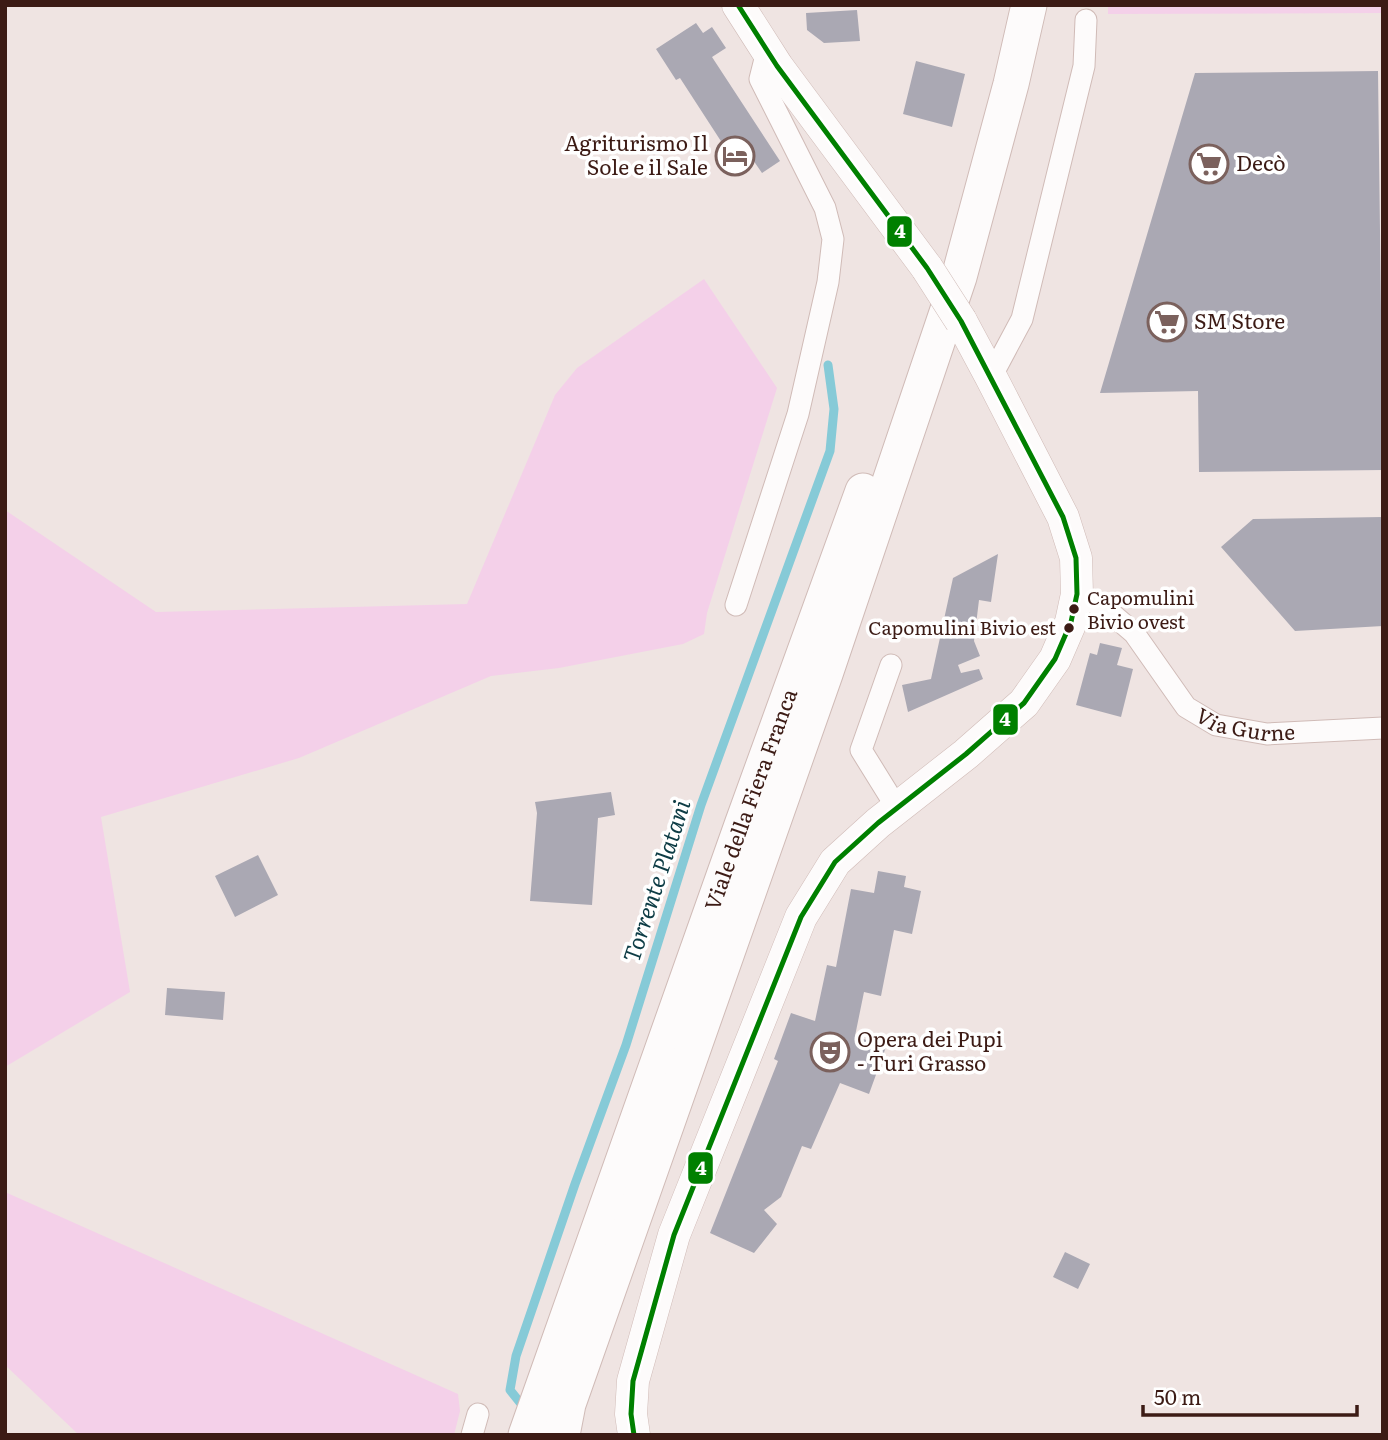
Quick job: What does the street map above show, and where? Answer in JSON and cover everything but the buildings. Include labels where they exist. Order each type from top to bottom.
[{"type":"main road","points":[[634,1435],[631,1414],[633,1381],[674,1235],[801,917],[835,862],[1024,703],[1055,659],[1071,622],[1077,594],[1076,558],[1063,517],[961,321],[927,268],[737,5]]},
{"type":"main road","name":"Viale della Fiera Franca","points":[[562,1435],[568,1404],[772,826],[959,277],[1029,5]]},
{"type":"main road","name":"Viale della Fiera Franca","points":[[526,1435],[869,473],[939,268],[988,172]]},
{"type":"street","points":[[991,377],[1022,319],[1084,65],[1086,20]]},
{"type":"street","points":[[736,605],[798,414],[828,282],[833,239],[825,208],[760,79],[768,51]]},
{"type":"street","name":"Via Gurne","points":[[1077,594],[1106,609],[1134,633],[1186,707],[1216,725],[1267,734],[1383,727]]},
{"type":"street","points":[[891,665],[861,750],[897,808]]},
{"type":"street","points":[[472,1435],[478,1414]]},
{"type":"shaded area","points":[[1108,5],[1383,5],[1383,13],[1108,14]]},
{"type":"shaded area","points":[[704,279],[777,388],[707,613],[704,634],[683,644],[559,668],[491,676],[299,758],[101,817],[130,992],[5,1067],[5,510],[156,612],[467,604],[555,395],[577,368]]},
{"type":"shaded area","points":[[5,1192],[458,1394],[460,1411],[454,1435],[79,1435],[5,1365]]},
{"type":"waterway","name":"Torrente Platani","points":[[522,1405],[510,1390],[516,1356],[626,1045],[701,805],[830,451],[834,409],[828,365]]},
{"type":"transit line","name":"4","points":[[634,1435],[631,1414],[633,1381],[674,1235],[801,917],[835,862],[878,823],[966,754],[1024,703],[1055,659],[1071,622],[1077,594],[1076,558],[1063,517],[961,321],[927,268],[777,66],[738,5]]},
{"type":"place","name":"Agriturismo Il Sole e il Sale","points":[[735,156]]},
{"type":"place","name":"Decò","points":[[1209,164]]},
{"type":"place","name":"SM Store","points":[[1167,322]]},
{"type":"place","name":"Capomulini Bivio ovest","points":[[1074,609]]},
{"type":"place","name":"Capomulini Bivio est","points":[[1069,628]]},
{"type":"place","name":"Opera dei Pupi - Turi Grasso","points":[[830,1052]]}]
